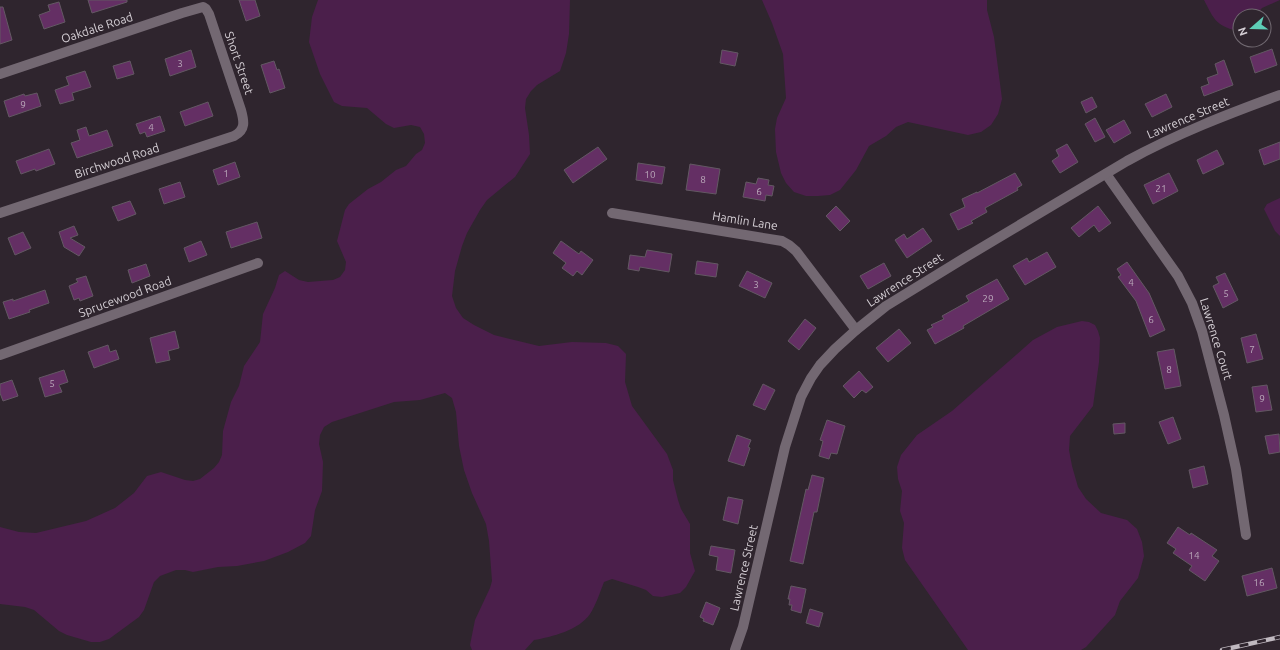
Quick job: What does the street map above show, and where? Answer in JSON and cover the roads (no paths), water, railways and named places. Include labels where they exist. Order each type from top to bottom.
[{"type":"street","name":"Oakdale Road","points":[[0,74],[201,7]]},
{"type":"street","name":"Short Street","points":[[201,7],[206,9],[209,14],[241,110],[244,124],[241,132]]},
{"type":"street","name":"Lawrence Street","points":[[735,650],[743,627],[785,447],[798,404],[807,384],[820,365],[835,349],[886,306],[920,284],[1149,149],[1176,136],[1280,95]]},
{"type":"street","name":"Birchwood Road","points":[[0,213],[234,136],[241,132]]},
{"type":"street","name":"Lawrence Court","points":[[1106,174],[1178,276],[1192,303],[1202,330],[1224,415],[1236,468],[1246,535]]},
{"type":"street","name":"Hamlin Lane","points":[[612,213],[782,241],[796,251],[856,330]]},
{"type":"street","name":"Sprucewood Road","points":[[0,355],[258,263]]},
{"type":"railway","points":[[1222,650],[1280,637]]}]
